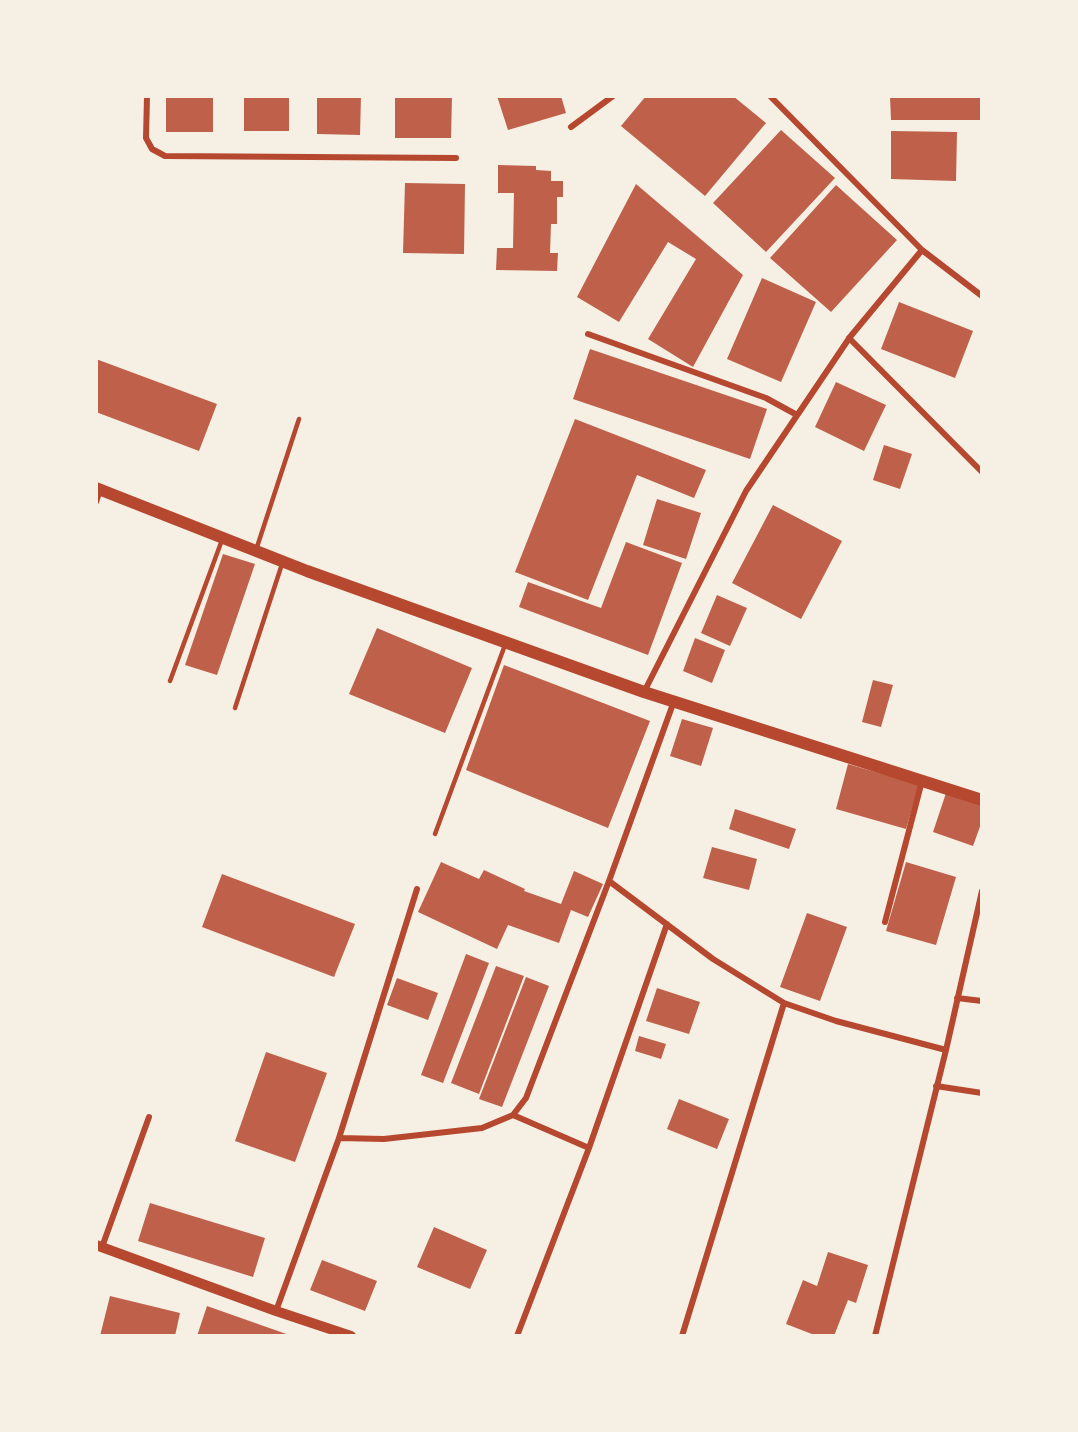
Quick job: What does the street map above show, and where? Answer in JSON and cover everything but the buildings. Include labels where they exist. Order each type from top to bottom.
[{"type":"main road","points":[[97,493],[644,692],[982,800]]},
{"type":"street","points":[[147,96],[146,138],[152,149],[165,156],[456,158]]},
{"type":"street","points":[[770,96],[922,250],[982,296]]},
{"type":"street","points":[[571,127],[611,97]]},
{"type":"street","points":[[644,692],[746,491],[849,338],[922,250]]},
{"type":"street","points":[[588,334],[766,398],[797,415]]},
{"type":"street","points":[[849,338],[982,472]]},
{"type":"street","points":[[339,1138],[384,1138],[482,1128],[513,1115],[526,1098],[609,881],[674,701]]},
{"type":"street","points":[[885,922],[922,780]]},
{"type":"street","points":[[609,881],[713,959],[784,1003],[836,1021],[946,1050]]},
{"type":"street","points":[[276,1311],[339,1138],[417,889]]},
{"type":"street","points":[[874,1336],[946,1050],[982,891]]},
{"type":"street","points":[[517,1336],[589,1148],[667,924]]},
{"type":"street","points":[[957,998],[982,1001]]},
{"type":"street","points":[[682,1336],[784,1003]]},
{"type":"street","points":[[936,1086],[982,1093]]},
{"type":"street","points":[[513,1115],[589,1148]]},
{"type":"street","points":[[149,1117],[99,1246],[351,1336]]},
{"type":"lane","points":[[256,550],[299,418]]},
{"type":"lane","points":[[170,681],[223,538]]},
{"type":"lane","points":[[236,708],[283,561]]},
{"type":"lane","points":[[435,834],[506,642]]}]
